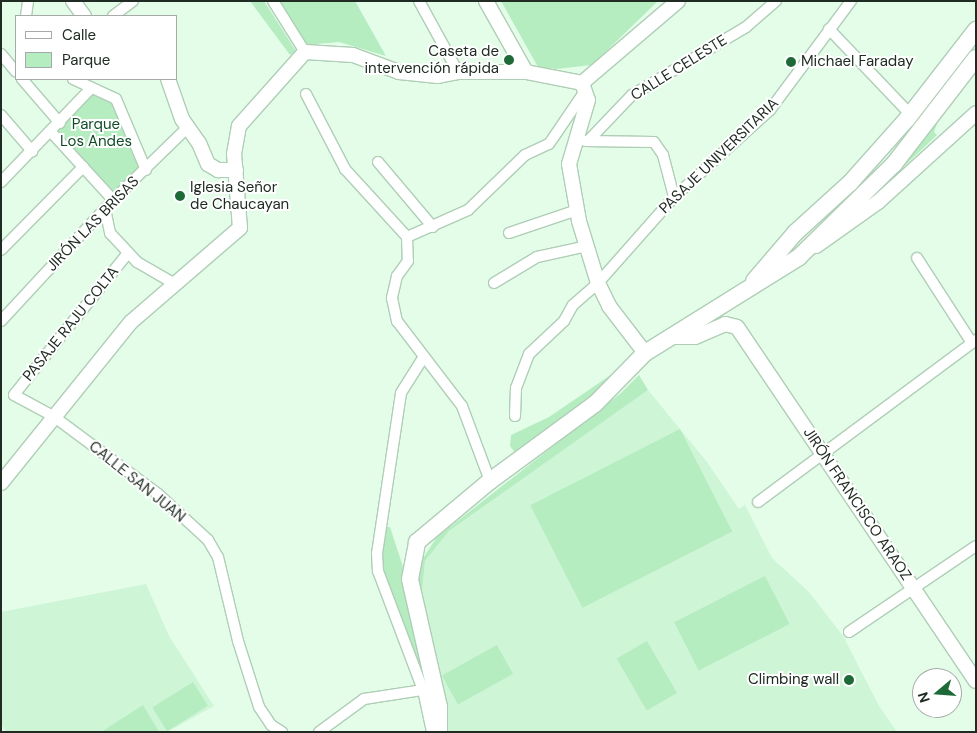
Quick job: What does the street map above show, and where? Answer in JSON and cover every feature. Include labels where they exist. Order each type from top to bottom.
[{"type":"main road","points":[[73,1],[83,15]]},
{"type":"main road","points":[[486,1],[526,72]]},
{"type":"main road","points":[[645,353],[625,330],[598,283],[577,210],[569,164],[582,142],[585,91],[593,73],[678,1]]},
{"type":"main road","points":[[750,287],[768,262],[850,183],[911,114],[976,30]]},
{"type":"main road","points":[[1,483],[130,322],[240,228],[236,170],[239,126],[305,52],[353,55],[399,72],[438,76],[458,72],[526,72],[585,91]]},
{"type":"main road","points":[[799,257],[894,164],[976,58]]},
{"type":"main road","points":[[168,80],[186,128],[199,143],[212,168],[236,170]]},
{"type":"main road","points":[[439,732],[438,707],[410,579],[417,542],[490,481],[595,404],[645,353],[727,304],[878,202],[976,113]]},
{"type":"main road","name":"JIRÓN FRANCISCO ARAOZ","points":[[676,334],[695,337],[724,324],[737,327],[976,681]]},
{"type":"street","points":[[26,15],[28,1]]},
{"type":"street","points":[[114,15],[133,1]]},
{"type":"street","points":[[273,1],[305,52]]},
{"type":"street","points":[[419,1],[458,72]]},
{"type":"street","name":"CALLE CELESTE","points":[[582,142],[632,94],[746,27],[776,1]]},
{"type":"street","name":"PASAJE UNIVERSITARIA","points":[[515,416],[516,388],[529,354],[598,283],[674,197],[770,110],[851,1]]},
{"type":"street","points":[[829,30],[911,114]]},
{"type":"street","points":[[1,54],[15,71]]},
{"type":"street","points":[[23,80],[60,123]]},
{"type":"street","points":[[75,80],[116,99],[146,170]]},
{"type":"street","points":[[1,182],[60,123],[91,88]]},
{"type":"street","points":[[407,237],[468,210],[504,178],[524,155],[549,144],[585,91]]},
{"type":"street","points":[[306,94],[345,169],[407,237],[408,261],[397,276],[392,298],[397,321],[423,358],[462,406],[490,481]]},
{"type":"street","points":[[1,115],[32,151]]},
{"type":"street","name":"JIRÓN LAS BRISAS","points":[[1,322],[113,200],[146,170],[186,128]]},
{"type":"street","points":[[51,132],[113,200]]},
{"type":"street","points":[[582,142],[654,142],[663,155],[674,197]]},
{"type":"street","points":[[378,162],[433,227]]},
{"type":"street","points":[[1,250],[83,167]]},
{"type":"street","points":[[105,209],[110,233],[128,253],[137,262],[175,284]]},
{"type":"street","points":[[509,233],[577,210]]},
{"type":"street","points":[[494,283],[537,258],[587,246]]},
{"type":"street","name":"PASAJE RAJU COLTA","points":[[14,395],[128,253]]},
{"type":"street","points":[[758,502],[824,455],[974,342],[917,258]]},
{"type":"street","points":[[423,358],[401,393],[377,553],[378,571],[423,690],[432,732]]},
{"type":"street","name":"CALLE SAN JUAN","points":[[14,395],[53,416],[158,494],[208,540],[218,557],[238,641],[259,707],[271,725],[282,732]]},
{"type":"street","points":[[849,632],[976,546]]},
{"type":"street","points":[[319,732],[364,699],[423,690]]},
{"type":"shaded area","points":[[648,390],[707,462],[739,509],[745,505],[772,558],[809,592],[843,636],[879,706],[897,732],[444,732],[421,602],[425,561],[449,531]]},
{"type":"shaded area","points":[[146,584],[169,636],[214,706],[167,732],[6,732],[1,724],[1,612]]},
{"type":"green space","points":[[250,1],[264,1],[296,51],[290,55]]},
{"type":"green space","points":[[280,1],[355,1],[386,56],[339,42],[306,45]]},
{"type":"green space","points":[[501,1],[658,1],[592,65],[556,69],[538,67]]},
{"type":"green space","name":"Parque Los Andes","points":[[93,91],[116,106],[141,167],[112,195],[57,133]]},
{"type":"green space","points":[[931,120],[937,124],[934,132],[937,135],[878,191]]},
{"type":"green space","points":[[618,370],[607,389],[516,454],[510,446],[511,435],[549,417]]},
{"type":"green space","points":[[639,375],[648,390],[449,531],[425,561],[421,602],[417,589],[419,564],[437,537],[621,393]]},
{"type":"green space","points":[[680,429],[732,531],[583,608],[530,505]]},
{"type":"green space","points":[[386,527],[390,527],[405,573],[436,718],[384,580],[381,548]]},
{"type":"green space","points":[[765,576],[790,624],[699,670],[674,622]]},
{"type":"green space","points":[[647,641],[677,693],[647,710],[617,658]]},
{"type":"green space","points":[[497,645],[513,674],[458,704],[442,676]]},
{"type":"green space","points":[[193,682],[208,706],[167,731],[152,707]]},
{"type":"green space","points":[[143,705],[159,732],[101,732]]},
{"type":"place","name":"Caseta de intervención rápida","points":[[509,60]]},
{"type":"place","name":"Michael Faraday","points":[[791,62]]},
{"type":"place","name":"Iglesia Señor de Chaucayan","points":[[180,196]]},
{"type":"place","name":"Climbing wall","points":[[849,680]]}]
